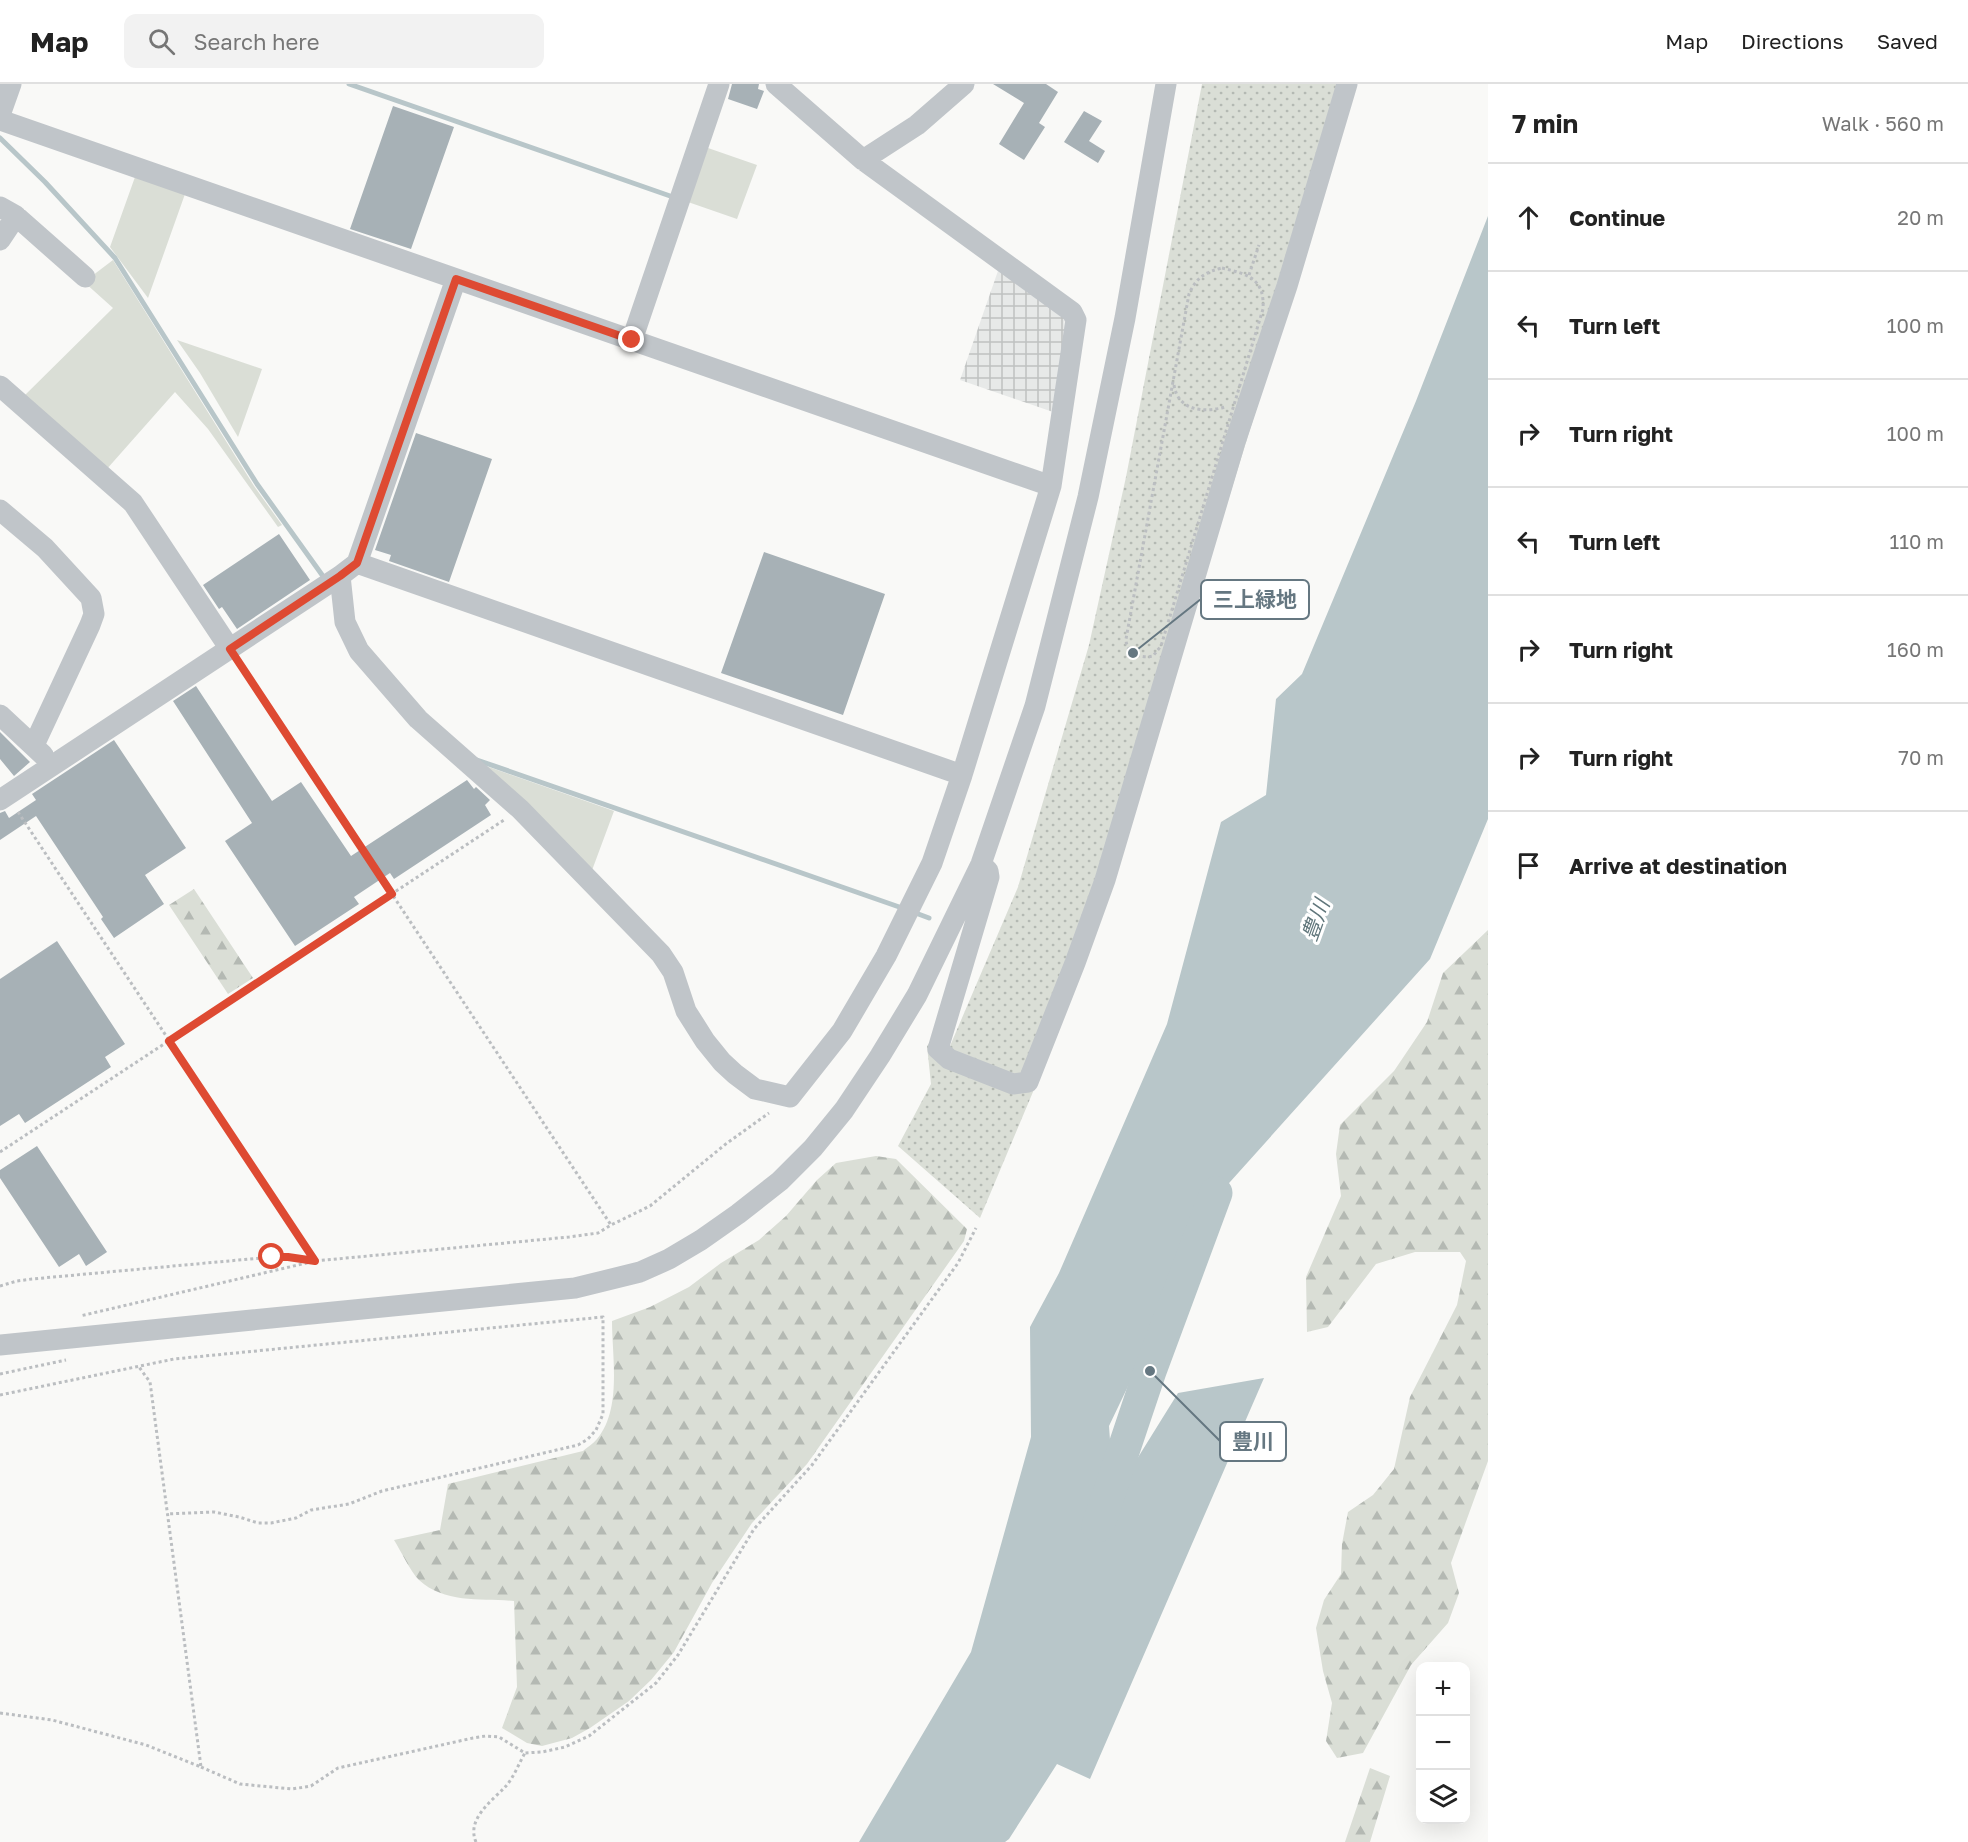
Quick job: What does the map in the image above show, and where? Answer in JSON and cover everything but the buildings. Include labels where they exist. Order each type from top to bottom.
[{"type":"street","points":[[0,115],[11,84]]},
{"type":"street","points":[[632,340],[719,84]]},
{"type":"street","points":[[340,576],[345,622],[359,651],[418,719],[520,809],[661,954],[674,972],[686,1011],[722,1062],[755,1089],[790,1097],[842,1031],[886,956],[932,863],[962,775],[1051,486],[1076,320],[1072,312],[863,160],[776,84]]},
{"type":"street","points":[[863,160],[917,125],[964,84]]},
{"type":"street","points":[[0,1345],[575,1288],[640,1272],[669,1259],[729,1221],[780,1181],[813,1148],[844,1110],[917,995],[981,864],[1035,706],[1088,497],[1125,318],[1166,84]]},
{"type":"street","points":[[981,864],[988,871],[989,877],[938,1049],[949,1059],[1013,1084],[1028,1082],[1105,880],[1232,453],[1287,286],[1347,84]]},
{"type":"street","points":[[0,120],[1051,486]]},
{"type":"street","points":[[0,240],[8,212],[85,277]]},
{"type":"street","points":[[4,798],[357,563],[456,279]]},
{"type":"street","points":[[0,386],[132,503],[230,649]]},
{"type":"street","points":[[0,510],[45,548],[91,598],[94,608],[90,625],[34,745]]},
{"type":"street","points":[[357,563],[962,775]]},
{"type":"street","points":[[0,715],[34,745],[52,766]]},
{"type":"path","points":[[1249,275],[1259,245]]},
{"type":"path","points":[[1222,268],[1249,275],[1262,291],[1263,309],[1161,645],[1153,656],[1140,657],[1129,648],[1126,639],[1189,294],[1193,284],[1208,272],[1222,268]]},
{"type":"path","points":[[1174,380],[1175,391],[1181,402],[1192,409],[1216,410],[1226,407],[1236,398]]},
{"type":"path","points":[[230,649],[611,1225]]},
{"type":"path","points":[[4,798],[315,1261]]},
{"type":"path","points":[[0,1152],[520,809]]},
{"type":"path","points":[[74,1317],[315,1261],[598,1233],[650,1206],[727,1143],[790,1097]]},
{"type":"path","points":[[0,1713],[52,1720],[146,1745],[240,1784],[292,1789],[311,1786],[338,1768],[473,1738],[500,1737],[525,1753],[565,1747],[589,1736],[656,1683],[678,1655],[754,1529],[812,1465],[958,1263],[976,1228]]},
{"type":"path","points":[[0,1286],[32,1279],[272,1257],[315,1261]]},
{"type":"path","points":[[0,1395],[174,1359],[603,1317],[603,1413],[596,1430],[578,1445],[382,1491],[349,1504],[310,1510],[296,1518],[271,1523],[258,1523],[214,1512],[167,1514]]},
{"type":"path","points":[[139,1367],[150,1382],[201,1767]]},
{"type":"path","points":[[476,1842],[474,1827],[482,1811],[507,1785],[525,1753]]},
{"type":"shaded area","points":[[999,268],[1064,314],[1065,328],[1053,412],[960,380]]},
{"type":"green space","points":[[1202,84],[1357,84],[1178,662],[1038,1080],[980,1218],[898,1146],[931,1084],[927,1046],[935,1035],[950,1046],[1018,887],[1089,645],[1126,477]]},
{"type":"green space","points":[[708,148],[757,165],[737,219],[688,202]]},
{"type":"green space","points":[[135,177],[185,194],[148,298],[110,247]]},
{"type":"green space","points":[[113,260],[254,486],[282,525],[278,527],[208,429],[175,392],[106,470],[23,397],[113,308],[84,282]]},
{"type":"green space","points":[[177,340],[262,369],[238,437],[200,373]]},
{"type":"green space","points":[[472,761],[614,811],[591,873]]},
{"type":"green space","points":[[194,889],[253,978],[228,994],[169,905]]},
{"type":"green space","points":[[1488,930],[1488,1461],[1451,1563],[1459,1593],[1448,1623],[1411,1665],[1363,1753],[1337,1758],[1326,1741],[1332,1703],[1323,1671],[1316,1628],[1324,1600],[1341,1574],[1342,1544],[1348,1512],[1373,1495],[1394,1469],[1410,1397],[1457,1305],[1466,1261],[1460,1252],[1415,1252],[1376,1264],[1328,1327],[1307,1332],[1306,1277],[1341,1196],[1336,1154],[1340,1125],[1394,1071],[1427,1022],[1443,973]]},
{"type":"green space","points":[[876,1156],[896,1159],[967,1229],[964,1241],[807,1464],[752,1523],[712,1583],[674,1652],[651,1680],[629,1701],[572,1738],[542,1746],[527,1743],[502,1728],[517,1687],[514,1601],[464,1598],[429,1588],[416,1576],[394,1540],[440,1530],[448,1484],[583,1451],[592,1444],[605,1427],[613,1398],[612,1321],[650,1307],[689,1287],[721,1263],[759,1240],[786,1216],[817,1180],[836,1163]]},
{"type":"green space","points":[[1370,1768],[1390,1776],[1370,1842],[1345,1842]]},
{"type":"water","points":[[1488,216],[1488,819],[1430,959],[1221,1192],[1109,1426],[1114,1496],[1178,1393],[1264,1378],[1090,1779],[1057,1764],[1005,1842],[859,1842],[971,1652],[1031,1437],[1030,1327],[1059,1273],[1167,1024],[1221,822],[1266,795],[1276,699],[1302,674],[1416,401]]},
{"type":"waterway","points":[[349,84],[673,197]]},
{"type":"waterway","points":[[0,138],[45,182],[115,258],[257,484],[325,579]]},
{"type":"waterway","points":[[477,760],[905,909]]},
{"type":"waterway","points":[[913,912],[929,918]]},
{"type":"waterway","name":"豊川","points":[[1098,1526],[1150,1371],[1216,1193]]},
{"type":"place","name":"三上緑地","points":[[1133,653]]},
{"type":"place","name":"豊川","points":[[1150,1371]]},
{"type":"route","points":[[272,1257],[315,1261],[169,1041],[392,894],[230,649],[357,563],[456,279],[632,340]]}]
